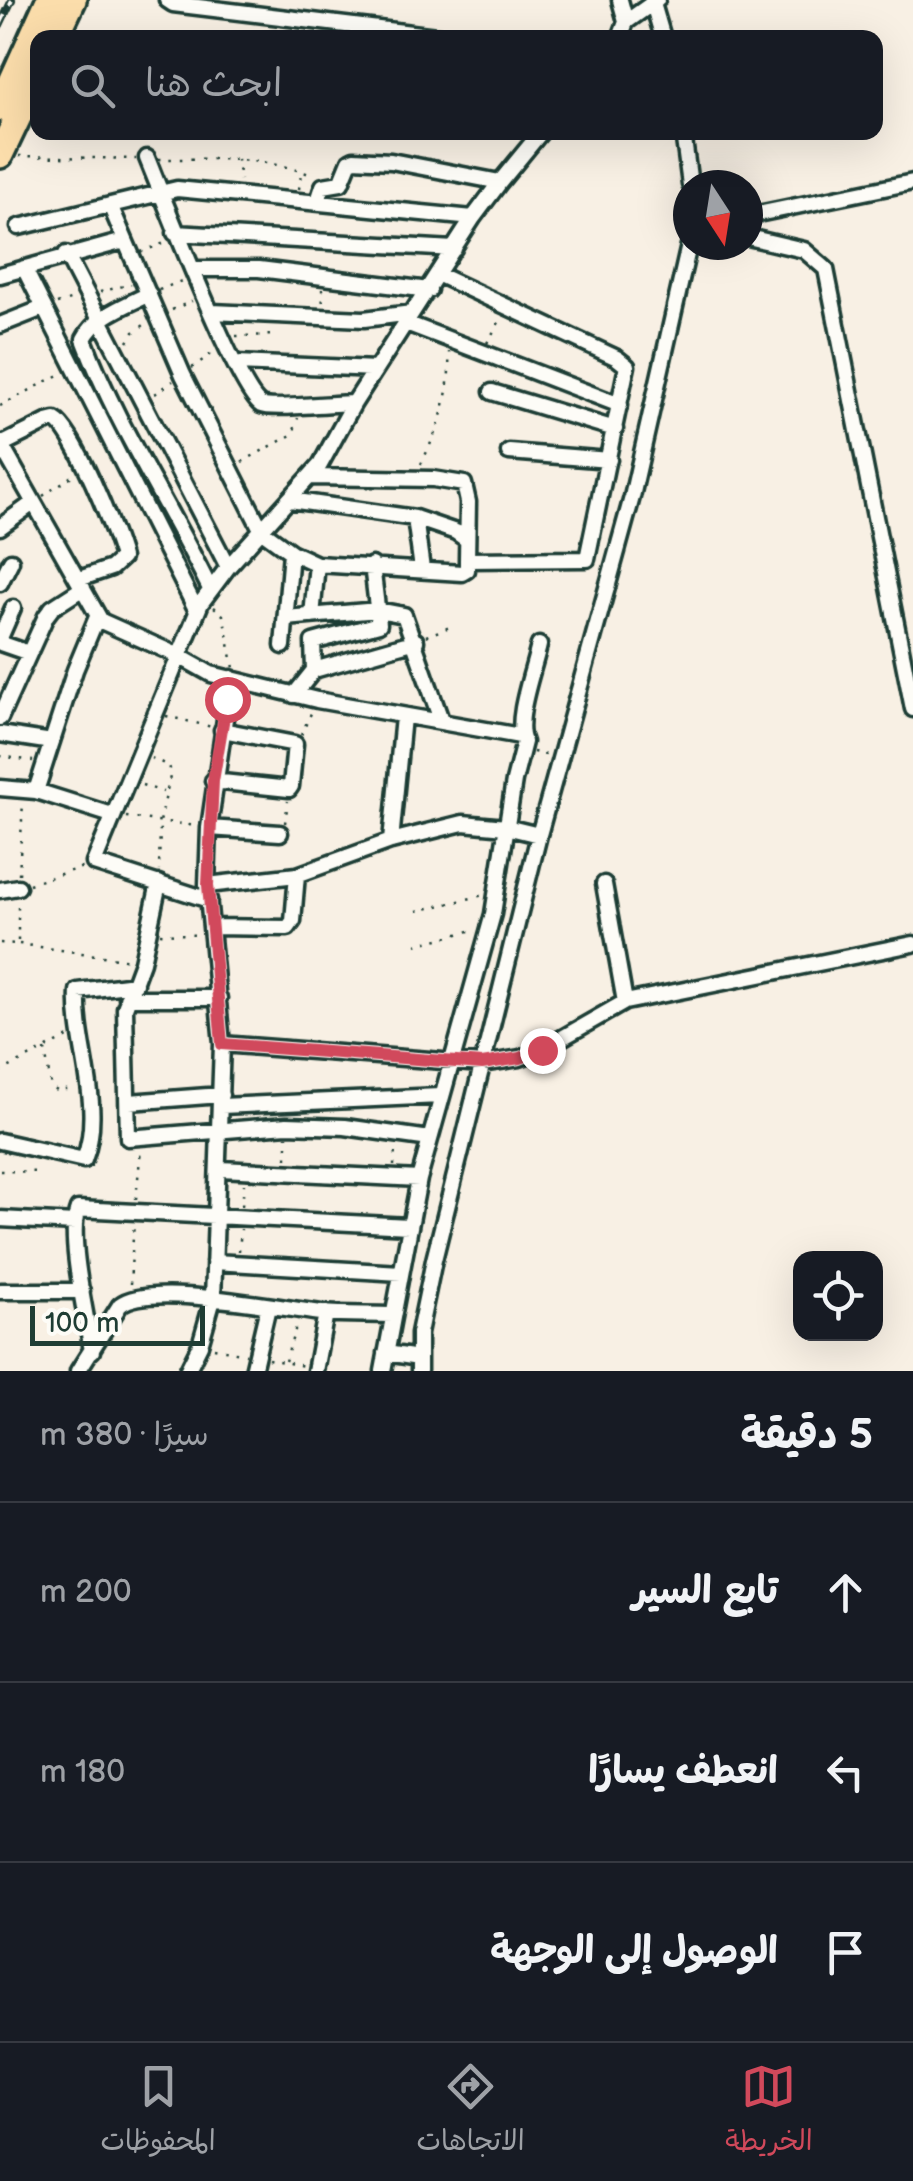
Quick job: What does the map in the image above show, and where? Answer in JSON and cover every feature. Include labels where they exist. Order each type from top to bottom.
[{"type":"highway","points":[[35,30],[49,0]]},
{"type":"highway","points":[[60,30],[73,0]]},
{"type":"highway","points":[[0,108],[30,42]]},
{"type":"highway","points":[[0,155],[30,92]]},
{"type":"street","points":[[167,0],[173,4],[246,6],[401,30]]},
{"type":"street","points":[[620,0],[626,22]]},
{"type":"street","points":[[623,30],[626,22],[654,2],[661,30]]},
{"type":"street","points":[[534,140],[473,218],[354,403],[327,454],[228,567],[199,607],[94,863],[159,883],[208,892],[297,876],[390,841],[463,823],[539,835]]},
{"type":"street","points":[[684,140],[688,170]]},
{"type":"street","points":[[147,158],[176,236],[224,340],[263,406],[354,403]]},
{"type":"street","points":[[318,201],[324,186],[342,184],[354,159],[391,161],[500,182]]},
{"type":"street","points":[[763,213],[913,182]]},
{"type":"street","points":[[19,227],[177,189],[473,218]]},
{"type":"street","points":[[110,206],[183,374],[262,531],[291,552],[317,564],[465,572],[468,502],[464,484],[456,480],[414,478],[310,477]]},
{"type":"street","points":[[176,236],[454,249]]},
{"type":"street","points":[[763,240],[804,250],[826,269],[913,708]]},
{"type":"street","points":[[0,275],[124,241]]},
{"type":"street","points":[[66,254],[228,567]]},
{"type":"street","points":[[386,1353],[419,1364],[421,1318],[482,1064],[539,835],[632,498],[686,260]]},
{"type":"street","points":[[24,268],[199,607]]},
{"type":"street","points":[[194,272],[258,269],[429,290]]},
{"type":"street","points":[[439,275],[625,363],[589,557],[577,561],[467,560]]},
{"type":"street","points":[[145,288],[86,332],[85,342],[210,589]]},
{"type":"street","points":[[0,325],[44,308]]},
{"type":"street","points":[[212,312],[409,318],[448,339],[620,404]]},
{"type":"street","points":[[236,363],[376,369]]},
{"type":"street","points":[[492,392],[615,429]]},
{"type":"street","points":[[0,718],[52,608],[81,583],[112,568],[122,558],[85,466],[62,424],[55,420],[0,444],[81,583],[97,617],[177,654],[200,670],[316,700],[403,717],[441,720],[521,742]]},
{"type":"street","points":[[509,452],[608,460]]},
{"type":"street","points":[[290,500],[415,518],[468,540]]},
{"type":"street","points":[[0,527],[34,503]]},
{"type":"street","points":[[415,518],[422,569]]},
{"type":"street","points":[[284,646],[291,552]]},
{"type":"street","points":[[0,583],[11,561]]},
{"type":"street","points":[[312,616],[317,564]]},
{"type":"street","points":[[314,670],[313,642],[379,624],[372,565]]},
{"type":"street","points":[[12,608],[0,640],[29,654]]},
{"type":"street","points":[[286,618],[378,610],[404,615],[416,640],[441,720]]},
{"type":"street","points":[[30,791],[46,763],[97,617]]},
{"type":"street","points":[[294,694],[314,670],[416,640]]},
{"type":"street","points":[[383,1371],[419,1179],[489,926],[540,644]]},
{"type":"street","points":[[187,1371],[200,1345],[213,1299],[222,1044],[208,892],[208,828],[213,781],[234,679]]},
{"type":"street","points":[[390,841],[403,717]]},
{"type":"street","points":[[213,781],[289,789],[296,746],[222,730]]},
{"type":"street","points":[[0,734],[52,742]]},
{"type":"street","points":[[0,788],[30,791],[112,815]]},
{"type":"street","points":[[208,828],[280,833]]},
{"type":"street","points":[[213,932],[288,928],[294,921],[297,876]]},
{"type":"street","points":[[159,883],[142,962],[131,991],[128,1138],[287,1125],[430,1139]]},
{"type":"street","points":[[497,885],[527,884]]},
{"type":"street","points":[[604,884],[624,1002]]},
{"type":"street","points":[[0,890],[18,887]]},
{"type":"street","points":[[222,1044],[482,1064],[542,1050],[624,1002],[913,944]]},
{"type":"street","points":[[0,1140],[84,1160],[90,1134],[90,1087],[78,991],[218,998]]},
{"type":"street","points":[[129,1102],[440,1096]]},
{"type":"street","points":[[220,1169],[419,1179]]},
{"type":"street","points":[[92,1351],[75,1223],[80,1208],[408,1226]]},
{"type":"street","points":[[0,1219],[75,1223]]},
{"type":"street","points":[[214,1262],[401,1273]]},
{"type":"street","points":[[0,1291],[82,1291]]},
{"type":"street","points":[[78,1371],[120,1305],[130,1298],[160,1294],[326,1313],[393,1315]]},
{"type":"street","points":[[255,1363],[268,1307]]},
{"type":"street","points":[[315,1370],[326,1313]]},
{"type":"path","points":[[0,155],[236,159],[301,171],[298,199]]},
{"type":"path","points":[[236,159],[243,196]]},
{"type":"path","points":[[131,256],[176,236]]},
{"type":"path","points":[[44,308],[88,295],[145,288],[194,272]]},
{"type":"path","points":[[322,275],[324,318]]},
{"type":"path","points":[[120,356],[134,332],[205,294]]},
{"type":"path","points":[[483,351],[507,310]]},
{"type":"path","points":[[142,403],[224,340],[274,334]]},
{"type":"path","points":[[414,478],[440,426],[450,383],[448,339]]},
{"type":"path","points":[[0,406],[75,367]]},
{"type":"path","points":[[232,469],[262,448],[296,432],[298,405]]},
{"type":"path","points":[[34,503],[85,466]]},
{"type":"path","points":[[199,607],[218,609],[223,615],[234,679]]},
{"type":"path","points":[[416,640],[455,625]]},
{"type":"path","points":[[296,746],[316,700]]},
{"type":"path","points":[[155,713],[222,730]]},
{"type":"path","points":[[521,742],[562,759]]},
{"type":"path","points":[[139,753],[170,766],[172,772],[160,822],[159,883]]},
{"type":"path","points":[[0,756],[46,763]]},
{"type":"path","points":[[126,780],[166,792]]},
{"type":"path","points":[[280,833],[285,829],[289,789]]},
{"type":"path","points":[[18,944],[18,887],[30,791]]},
{"type":"path","points":[[112,815],[208,828]]},
{"type":"path","points":[[18,887],[94,863]]},
{"type":"path","points":[[417,912],[497,885]]},
{"type":"path","points":[[416,944],[489,926]]},
{"type":"path","points":[[148,932],[213,932]]},
{"type":"path","points":[[0,943],[142,962]]},
{"type":"path","points":[[0,1072],[82,1032]]},
{"type":"path","points":[[44,1049],[52,1088],[57,1091],[90,1087]]},
{"type":"path","points":[[286,1173],[287,1125]]},
{"type":"path","points":[[394,1178],[396,1135]]},
{"type":"path","points":[[130,1298],[142,1136]]},
{"type":"path","points":[[238,1262],[245,1170]]},
{"type":"path","points":[[0,1172],[41,1172]]},
{"type":"path","points":[[284,1363],[301,1310]]},
{"type":"path","points":[[200,1345],[255,1363],[284,1363],[315,1370]]},
{"type":"railway","points":[[0,25],[12,0]]},
{"type":"route","points":[[227,699],[208,828],[208,885],[222,1044],[482,1064],[542,1050]]}]
